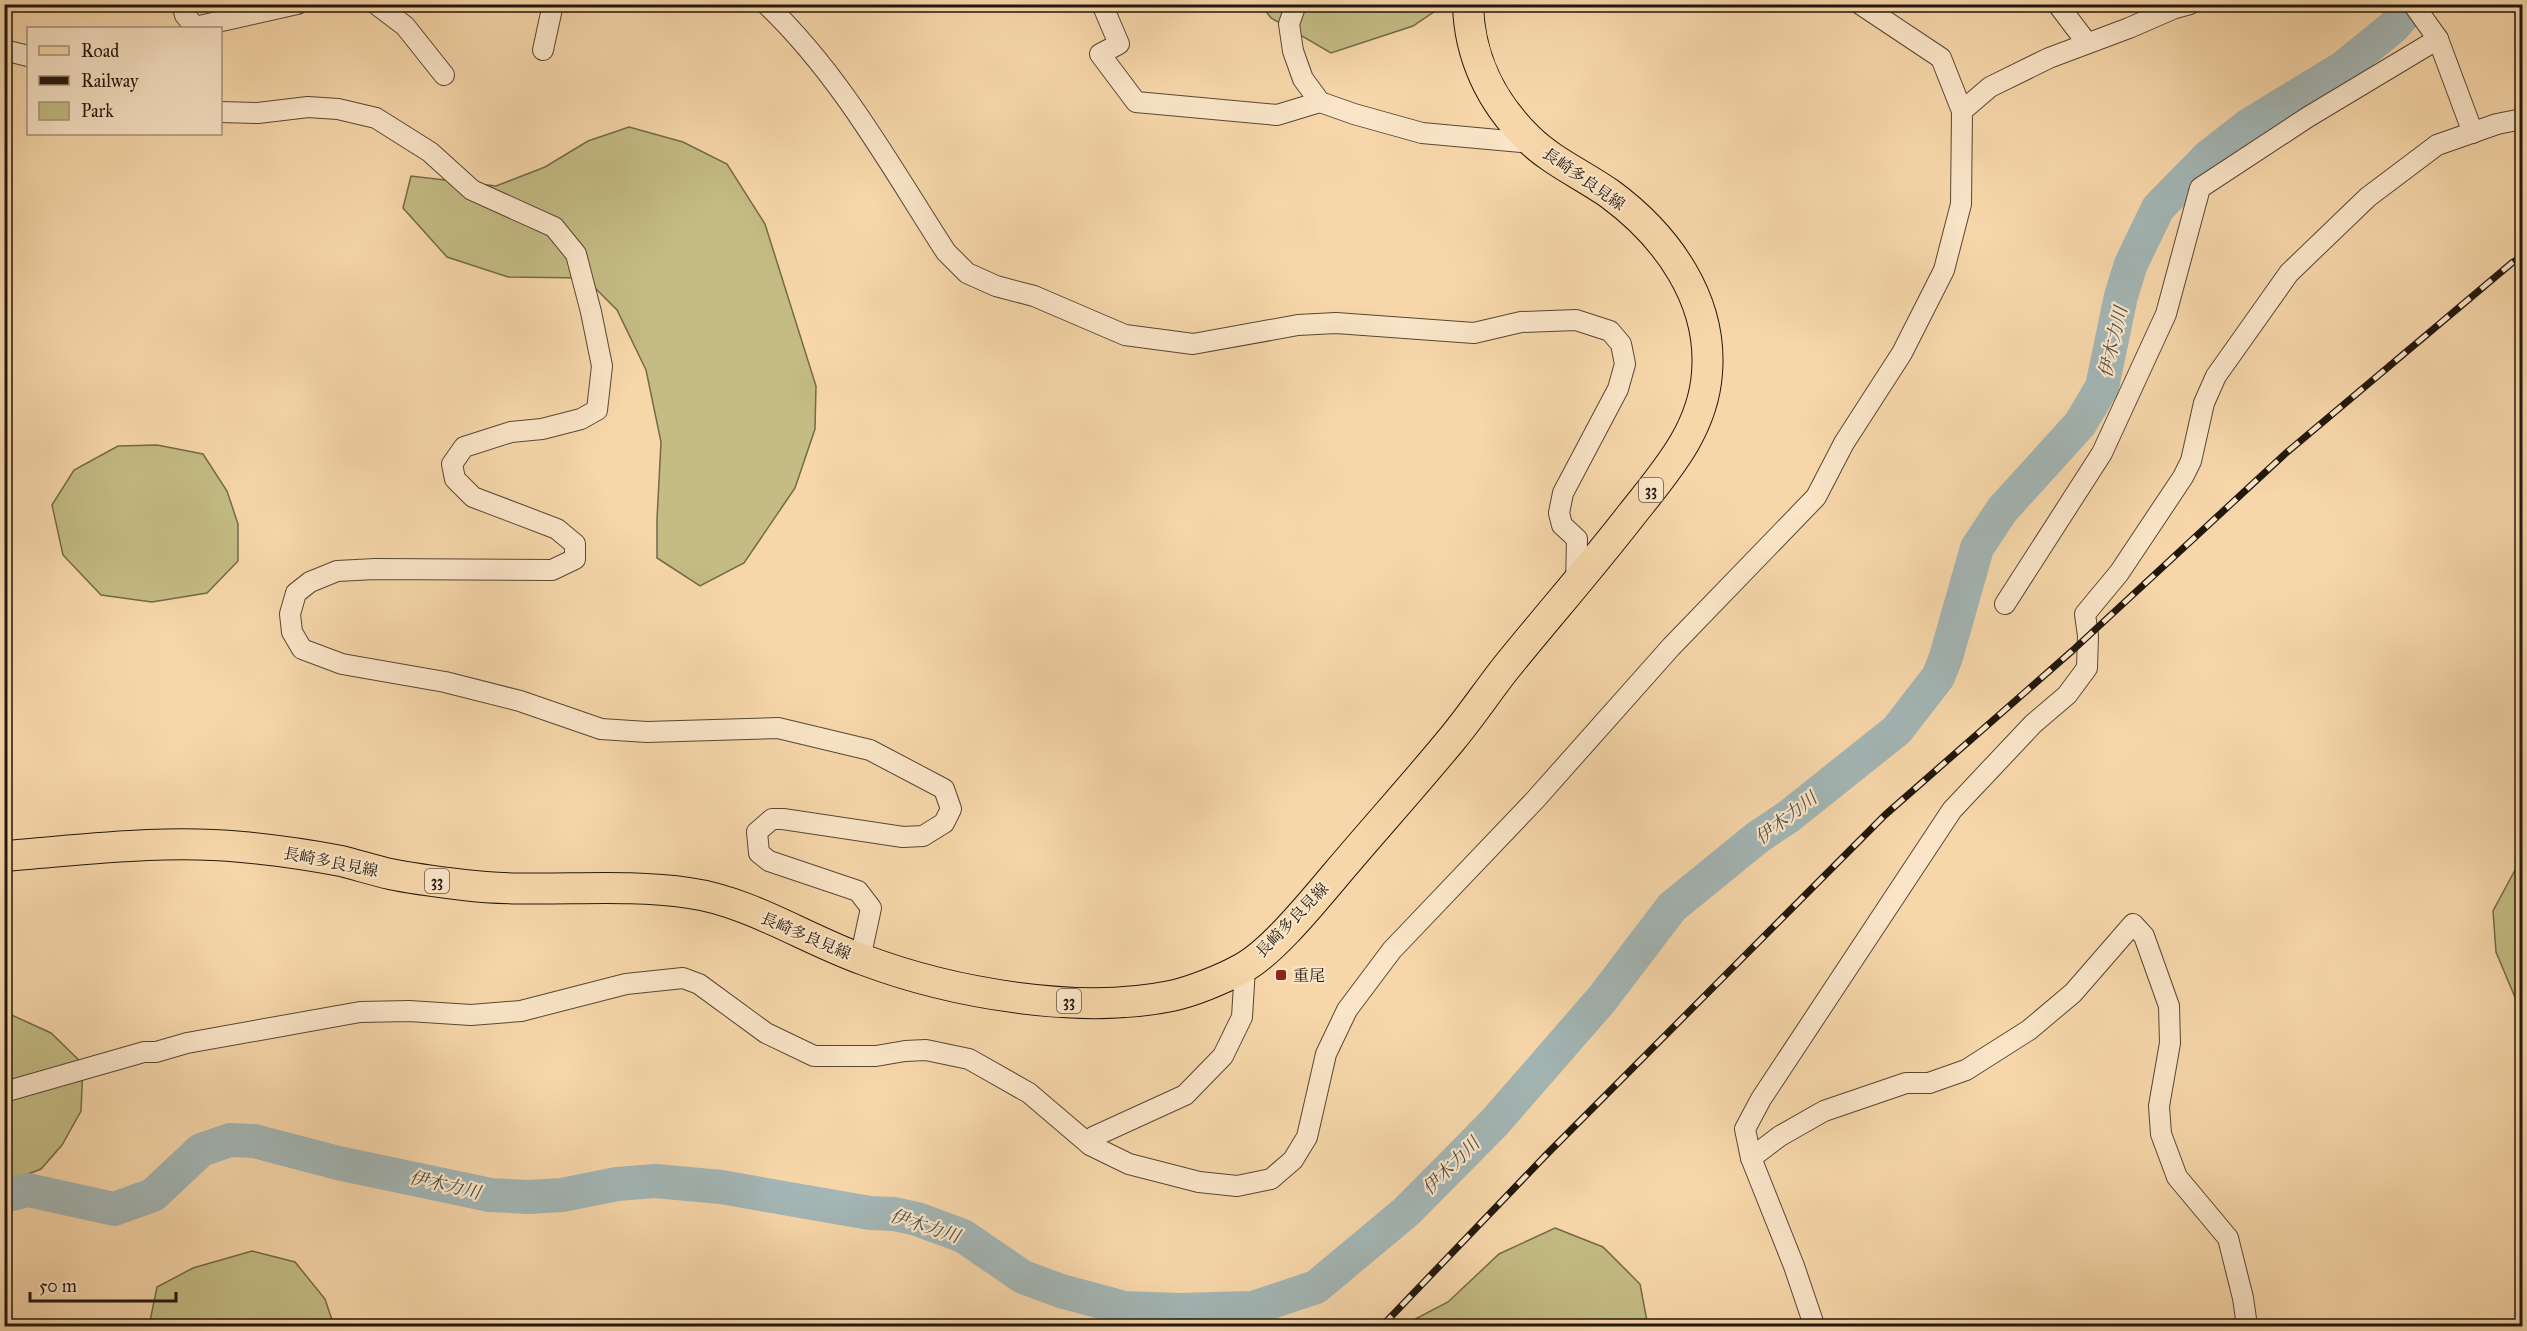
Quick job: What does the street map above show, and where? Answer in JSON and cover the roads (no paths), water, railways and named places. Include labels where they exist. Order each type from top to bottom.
[{"type":"main road","name":"長崎多良見線","points":[[4,855],[154,845],[208,844],[343,862],[396,875],[468,886],[652,888],[699,894],[798,931],[860,959],[933,983],[981,993],[1044,1000],[1114,1002],[1176,996],[1245,968],[1269,947],[1314,900],[1454,737],[1505,669],[1576,587],[1670,466],[1692,431],[1704,398],[1708,344],[1694,290],[1678,262],[1647,227],[1616,198],[1532,143],[1503,111],[1487,84],[1475,55],[1468,4]]},
{"type":"street","points":[[182,4],[185,15],[195,27]]},
{"type":"street","points":[[200,27],[297,4]]},
{"type":"street","points":[[376,4],[405,26],[444,75]]},
{"type":"street","points":[[543,50],[553,4]]},
{"type":"street","points":[[766,4],[783,20],[847,99],[946,252],[967,273],[996,286],[1034,296],[1125,335],[1193,344],[1298,325],[1336,323],[1474,333],[1521,322],[1576,320],[1610,331],[1621,344],[1625,364],[1618,389],[1563,493],[1559,513],[1562,525],[1576,539],[1576,587]]},
{"type":"street","points":[[1102,4],[1119,44],[1100,54],[1136,102],[1277,115],[1320,102]]},
{"type":"street","points":[[1296,4],[1289,24],[1293,51],[1303,79],[1320,102],[1422,133],[1532,143]]},
{"type":"street","points":[[4,1092],[144,1052],[156,1052],[187,1043],[360,1012],[410,1011],[471,1015],[521,1011],[626,984],[683,978],[699,984],[766,1033],[814,1056],[876,1056],[926,1050],[969,1059],[1029,1092],[1090,1145],[1129,1164],[1198,1182],[1237,1186],[1271,1179],[1293,1160],[1306,1137],[1326,1054],[1347,1010],[1386,958],[1535,800],[1671,647],[1816,497],[1844,443],[1902,353],[1944,270],[1961,204],[1962,111],[1941,58],[1860,4]]},
{"type":"street","points":[[2061,4],[2059,6],[2088,43]]},
{"type":"street","points":[[1962,111],[1990,87],[2049,58],[2190,4]]},
{"type":"street","points":[[2413,4],[2438,39],[2473,133]]},
{"type":"street","points":[[2005,604],[2102,453],[2166,314],[2200,188],[2308,117],[2438,39]]},
{"type":"street","points":[[4,50],[27,56]]},
{"type":"street","points":[[222,112],[258,113],[308,107],[338,108],[376,118],[430,152],[472,190],[554,227],[576,254],[602,366],[597,410],[581,419],[543,429],[511,432],[464,447],[452,464],[455,479],[473,497],[557,529],[574,544],[575,558],[552,570],[375,569],[337,571],[310,582],[296,593],[290,614],[292,632],[302,649],[342,664],[445,682],[520,701],[601,729],[647,732],[778,728],[870,750],[944,789],[951,809],[944,823],[923,836],[903,837],[783,819],[772,819],[757,832],[759,853],[769,861],[858,891],[871,908],[860,959]]},
{"type":"street","points":[[1813,1326],[1794,1266],[1751,1158],[1745,1129],[1761,1098],[1952,810],[2033,724],[2067,695],[2087,668],[2088,636],[2085,614],[2119,573],[2183,477],[2191,461],[2204,403],[2216,376],[2289,273],[2368,197],[2437,145],[2523,119]]},
{"type":"street","points":[[1751,1158],[1780,1136],[1824,1111],[1906,1083],[1929,1083],[1966,1071],[2029,1030],[2073,993],[2133,924],[2144,936],[2169,1006],[2170,1043],[2159,1106],[2161,1134],[2177,1177],[2228,1238],[2247,1326]]},
{"type":"street","points":[[1090,1145],[1093,1137],[1185,1095],[1223,1056],[1242,1017],[1245,968]]},
{"type":"waterway","name":"伊木力川","points":[[4,1196],[28,1190],[114,1209],[153,1195],[201,1150],[230,1140],[254,1141],[338,1163],[490,1195],[528,1197],[562,1195],[617,1184],[655,1181],[721,1187],[870,1213],[894,1214],[917,1219],[963,1236],[1023,1277],[1061,1291],[1124,1308],[1179,1310],[1253,1308],[1316,1287],[1407,1211],[1494,1123],[1602,999],[1672,907],[1758,837],[1788,817],[1897,730],[1938,677],[1946,657],[1977,548],[2002,510],[2080,424],[2102,387],[2121,296],[2131,264],[2158,208],[2208,157],[2249,125],[2344,67],[2393,27],[2413,4]]},
{"type":"railway","points":[[1382,1326],[1546,1155],[1885,815],[2072,651],[2286,453],[2513,262],[2522,257]]},
{"type":"place","name":"重尾","points":[[1281,975]]}]
